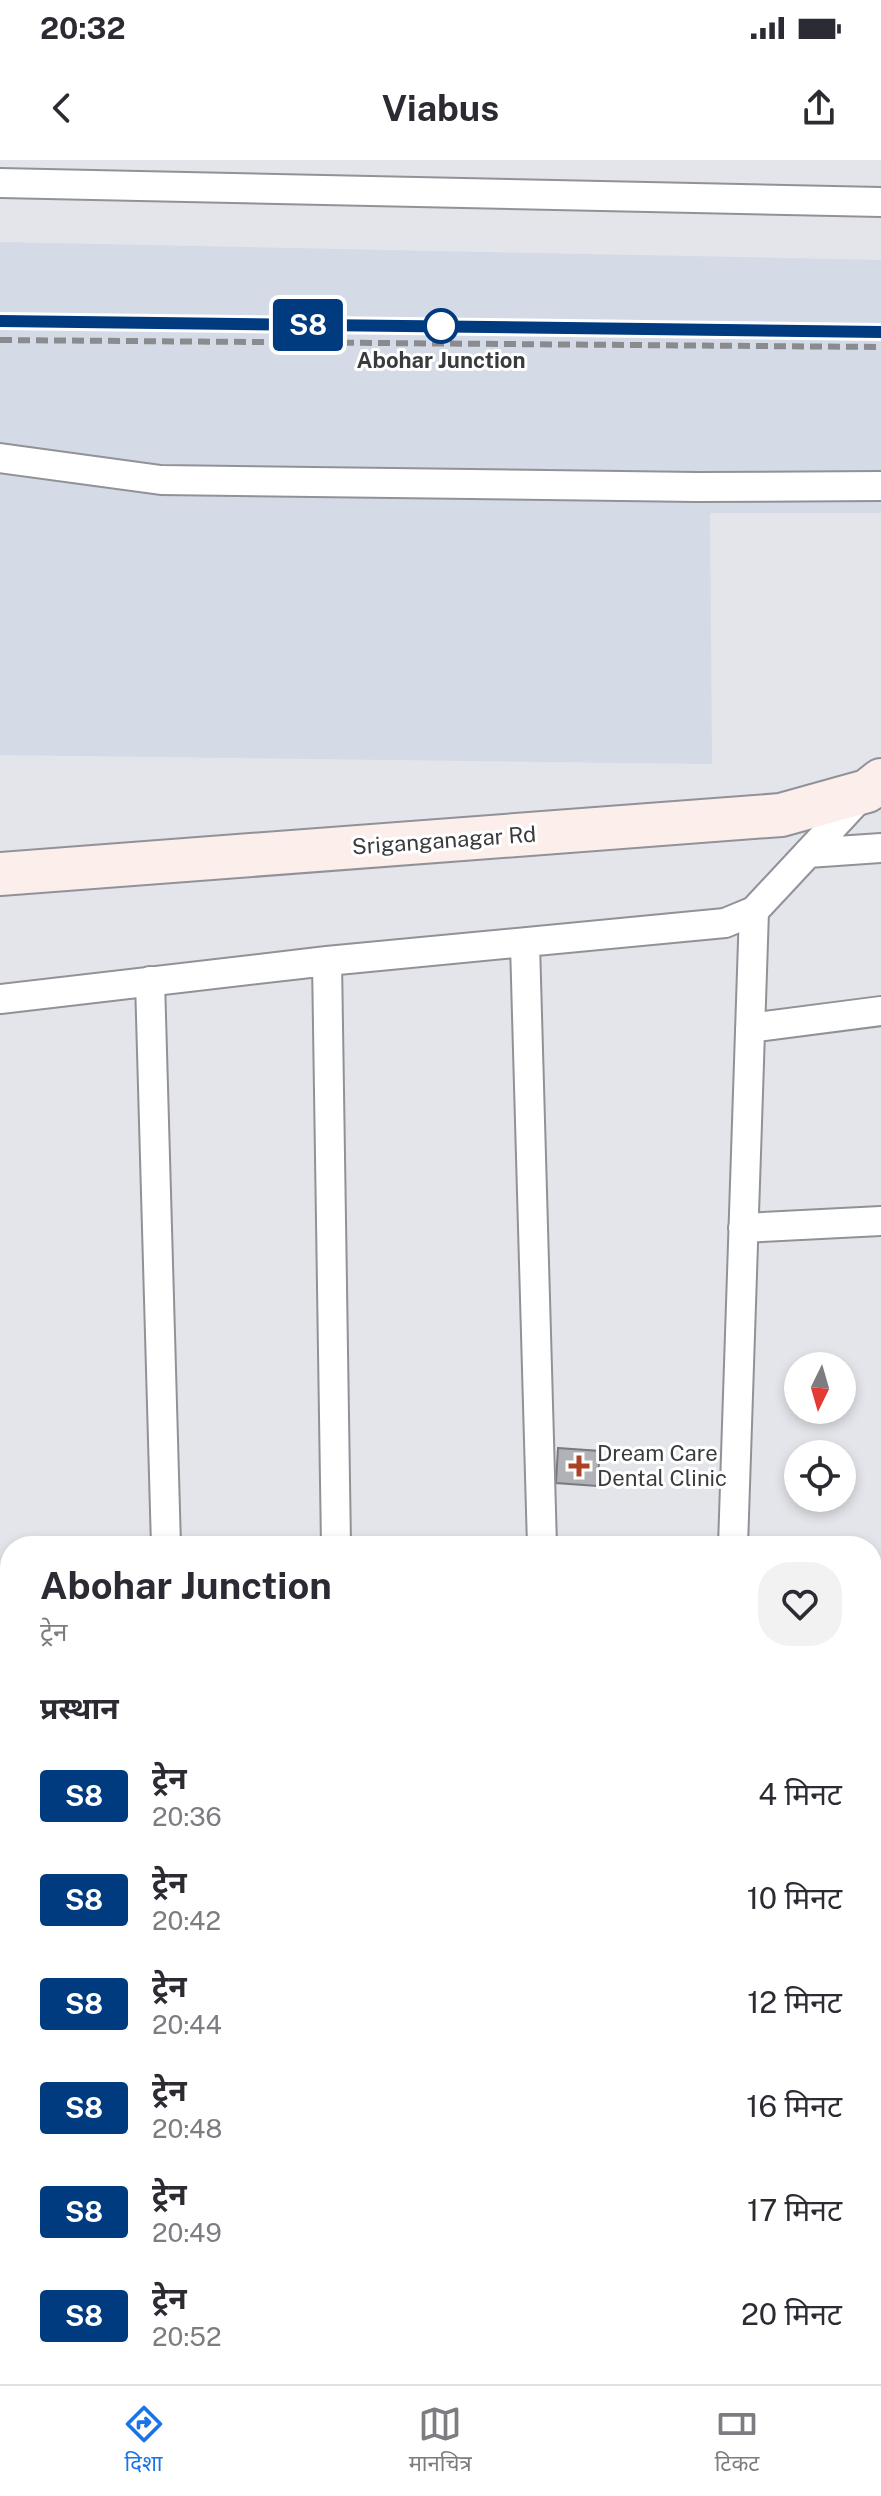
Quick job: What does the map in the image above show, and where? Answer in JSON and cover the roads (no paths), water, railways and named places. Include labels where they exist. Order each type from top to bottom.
[{"type":"main road","name":"Sriganganagar Rd","points":[[0,874],[781,815],[874,786]]},
{"type":"street","points":[[0,183],[881,202]]},
{"type":"street","points":[[0,458],[161,480],[697,487],[881,486]]},
{"type":"street","points":[[0,999],[327,961],[725,923],[754,911],[874,786]]},
{"type":"street","points":[[808,853],[881,848]]},
{"type":"street","points":[[733,1536],[754,911]]},
{"type":"street","points":[[525,944],[542,1536]]},
{"type":"street","points":[[327,961],[336,1536]]},
{"type":"street","points":[[150,981],[166,1536]]},
{"type":"street","points":[[750,1028],[881,1011]]},
{"type":"street","points":[[743,1228],[881,1221]]},
{"type":"railway","points":[[0,321],[881,332]]},
{"type":"railway","points":[[0,340],[881,347]]},
{"type":"train","name":"S8","points":[[0,321],[881,332]]},
{"type":"place","name":"Abohar Junction","points":[[441,326]]},
{"type":"place","name":"Dream Care Dental Clinic","points":[[579,1466]]}]
